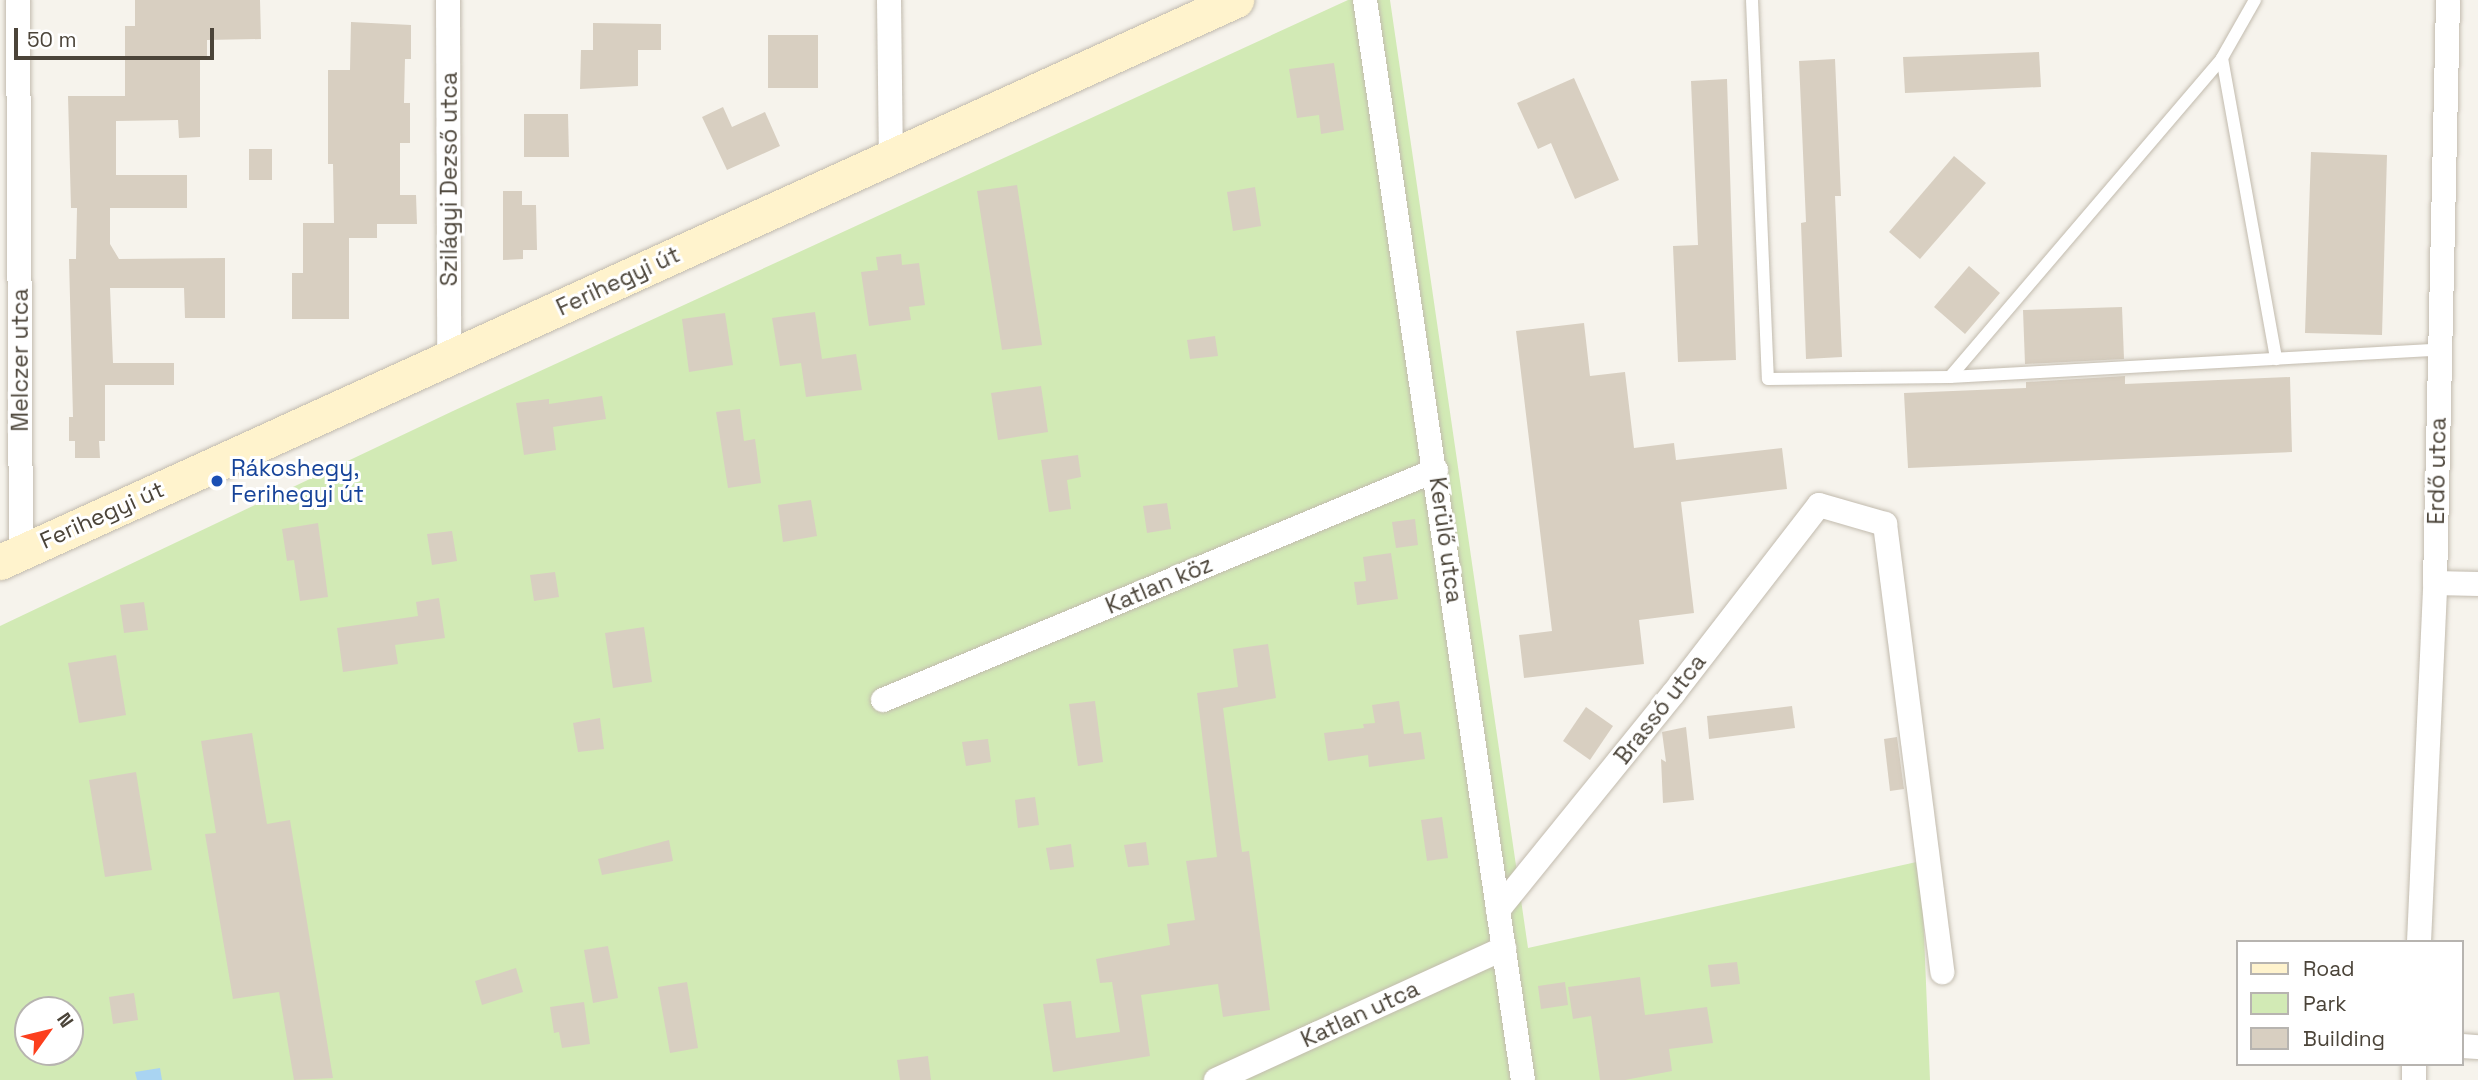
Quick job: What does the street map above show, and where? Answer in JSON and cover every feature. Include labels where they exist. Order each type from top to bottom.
[{"type":"main road","name":"Ferihegyi út","points":[[10,557],[1236,0]]},
{"type":"street","name":"Melczer utca","points":[[10,557],[18,0]]},
{"type":"street","name":"Szilágyi Dezső utca","points":[[448,0],[449,359]]},
{"type":"street","points":[[889,0],[891,156]]},
{"type":"street","name":"Kerülő utca","points":[[1365,0],[1436,470],[1523,1080]]},
{"type":"street","name":"Erdő utca","points":[[2419,940],[2435,583],[2448,0]]},
{"type":"street","name":"Katlan köz","points":[[883,700],[1436,470]]},
{"type":"street","name":"Brassó utca","points":[[1498,910],[1664,705],[1819,505],[1885,524],[1942,972]]},
{"type":"street","points":[[2435,583],[2478,584]]},
{"type":"street","name":"Katlan utca","points":[[1216,1080],[1504,948]]},
{"type":"lane","points":[[1752,0],[1768,379],[1951,377],[2440,350]]},
{"type":"lane","points":[[1951,377],[2222,58],[2255,0]]},
{"type":"lane","points":[[2222,58],[2276,359]]},
{"type":"green space","points":[[1348,0],[1390,0],[1528,948],[1921,861],[1930,1080],[0,1080],[0,626],[453,411]]},
{"type":"water","points":[[160,1068],[162,1080],[137,1080],[135,1072]]},
{"type":"building","points":[[135,0],[260,0],[261,39],[207,40],[207,59],[200,59],[200,137],[179,138],[178,120],[116,121],[116,175],[187,175],[187,208],[110,208],[110,244],[119,259],[225,258],[225,318],[185,318],[184,288],[110,288],[113,363],[174,363],[174,385],[105,385],[105,441],[99,441],[100,458],[75,458],[75,441],[69,441],[69,417],[73,417],[69,259],[76,259],[77,208],[71,208],[68,96],[125,96],[125,26],[135,26]]},
{"type":"building","points":[[351,22],[411,25],[411,59],[405,59],[404,103],[410,103],[410,143],[400,143],[400,195],[416,195],[417,224],[377,224],[377,238],[349,238],[349,319],[292,319],[292,273],[303,273],[303,223],[334,223],[333,164],[328,164],[328,70],[350,70]]},
{"type":"building","points":[[593,23],[661,24],[661,50],[638,50],[638,86],[580,89],[581,50],[593,50]]},
{"type":"building","points":[[768,35],[818,35],[818,88],[768,88]]},
{"type":"building","points":[[2039,52],[2041,87],[1905,93],[1903,57]]},
{"type":"building","points":[[1835,59],[1841,196],[1835,196],[1842,357],[1806,359],[1801,223],[1806,222],[1799,61]]},
{"type":"building","points":[[1334,63],[1344,130],[1321,134],[1319,115],[1297,118],[1289,69]]},
{"type":"building","points":[[1574,78],[1619,180],[1575,199],[1551,143],[1538,149],[1517,103]]},
{"type":"building","points":[[1727,79],[1736,360],[1678,362],[1673,246],[1698,245],[1691,81]]},
{"type":"building","points":[[723,107],[732,127],[765,112],[780,146],[727,170],[702,117]]},
{"type":"building","points":[[524,114],[568,114],[569,157],[524,157]]},
{"type":"building","points":[[249,149],[272,149],[272,180],[249,180]]},
{"type":"building","points":[[2311,152],[2387,155],[2382,335],[2305,333]]},
{"type":"building","points":[[1954,156],[1986,183],[1920,259],[1889,232]]},
{"type":"building","points":[[1017,185],[1042,345],[1002,350],[977,191]]},
{"type":"building","points":[[1255,187],[1261,226],[1233,231],[1227,192]]},
{"type":"building","points":[[503,191],[522,191],[522,205],[536,205],[537,250],[523,250],[523,259],[503,260]]},
{"type":"building","points":[[901,254],[902,265],[919,263],[925,305],[909,307],[911,320],[869,326],[861,272],[878,270],[876,257]]},
{"type":"building","points":[[1969,266],[2000,293],[1965,334],[1934,307]]},
{"type":"building","points":[[2122,307],[2124,359],[2025,364],[2023,310]]},
{"type":"building","points":[[815,312],[822,359],[856,354],[862,390],[806,397],[801,363],[780,366],[772,318]]},
{"type":"building","points":[[725,313],[733,365],[689,372],[682,319]]},
{"type":"building","points":[[1584,323],[1590,376],[1625,372],[1634,448],[1674,443],[1676,460],[1782,448],[1787,489],[1681,502],[1694,613],[1639,620],[1644,664],[1524,678],[1519,635],[1552,631],[1516,331]]},
{"type":"building","points":[[1215,336],[1218,356],[1190,359],[1187,340]]},
{"type":"building","points":[[2125,376],[2125,384],[2290,377],[2292,452],[1908,468],[1904,393],[2026,388],[2026,382]]},
{"type":"building","points":[[1041,386],[1048,432],[998,440],[991,393]]},
{"type":"building","points":[[602,396],[606,419],[553,427],[556,450],[524,455],[516,403],[549,399],[549,404]]},
{"type":"building","points":[[740,409],[744,441],[755,439],[761,483],[728,488],[716,412]]},
{"type":"building","points":[[1078,455],[1081,477],[1067,480],[1071,509],[1049,512],[1041,460]]},
{"type":"building","points":[[811,500],[817,536],[783,542],[778,505]]},
{"type":"building","points":[[1167,503],[1171,529],[1147,533],[1143,506]]},
{"type":"building","points":[[1415,519],[1418,545],[1396,548],[1392,522]]},
{"type":"building","points":[[318,523],[328,597],[300,601],[294,560],[287,561],[282,529]]},
{"type":"building","points":[[452,531],[457,561],[432,565],[427,534]]},
{"type":"building","points":[[1391,553],[1398,599],[1357,605],[1354,582],[1366,581],[1363,557]]},
{"type":"building","points":[[555,572],[559,597],[534,601],[530,575]]},
{"type":"building","points":[[439,598],[445,638],[395,645],[398,664],[343,672],[337,628],[418,616],[416,602]]},
{"type":"building","points":[[144,602],[148,630],[124,633],[120,605]]},
{"type":"building","points":[[644,627],[652,682],[613,688],[605,633]]},
{"type":"building","points":[[1268,644],[1276,698],[1223,708],[1242,852],[1249,851],[1270,1010],[1223,1017],[1218,984],[1141,995],[1150,1056],[1053,1072],[1043,1004],[1071,1001],[1076,1038],[1120,1032],[1112,982],[1100,983],[1096,959],[1170,945],[1167,924],[1195,920],[1186,861],[1217,857],[1197,693],[1238,687],[1233,649]]},
{"type":"building","points":[[116,655],[126,715],[79,723],[68,663]]},
{"type":"building","points":[[1095,701],[1103,762],[1078,766],[1069,704]]},
{"type":"building","points":[[1399,701],[1404,734],[1421,732],[1425,759],[1369,767],[1368,755],[1328,761],[1324,733],[1364,728],[1363,724],[1375,723],[1372,705]]},
{"type":"building","points":[[1792,706],[1795,728],[1709,739],[1707,716]]},
{"type":"building","points":[[1586,707],[1613,726],[1590,760],[1563,741]]},
{"type":"building","points":[[600,718],[604,749],[578,752],[573,723]]},
{"type":"building","points":[[1686,727],[1694,800],[1663,803],[1661,759],[1666,762],[1662,732]]},
{"type":"building","points":[[252,733],[267,824],[290,820],[333,1078],[294,1080],[279,992],[233,999],[205,834],[216,833],[201,741]]},
{"type":"building","points":[[1897,737],[1904,789],[1890,791],[1884,739]]},
{"type":"building","points":[[988,739],[991,762],[966,766],[962,742]]},
{"type":"building","points":[[136,772],[152,870],[105,877],[89,780]]},
{"type":"building","points":[[1035,797],[1039,825],[1018,828],[1015,800]]},
{"type":"building","points":[[1442,817],[1448,858],[1427,861],[1421,820]]},
{"type":"building","points":[[669,840],[673,861],[602,875],[598,859]]},
{"type":"building","points":[[1146,842],[1149,865],[1128,867],[1124,845]]},
{"type":"building","points":[[1071,844],[1074,867],[1050,870],[1046,848]]},
{"type":"building","points":[[608,946],[618,998],[593,1003],[584,950]]},
{"type":"building","points":[[1737,962],[1740,984],[1711,987],[1708,965]]},
{"type":"building","points":[[516,968],[523,992],[482,1005],[475,981]]},
{"type":"building","points":[[1640,977],[1645,1015],[1707,1007],[1713,1043],[1669,1049],[1672,1071],[1625,1080],[1600,1080],[1591,1016],[1573,1019],[1568,987]]},
{"type":"building","points":[[687,982],[698,1048],[670,1053],[658,987]]},
{"type":"building","points":[[1565,982],[1568,1005],[1541,1009],[1538,986]]},
{"type":"building","points":[[134,993],[138,1020],[113,1024],[109,997]]},
{"type":"building","points":[[584,1002],[590,1044],[562,1048],[559,1032],[554,1033],[550,1007]]},
{"type":"building","points":[[928,1056],[931,1080],[900,1080],[897,1060]]},
{"type":"place","name":"Rákoshegy, Ferihegyi út","points":[[217,481]]}]
